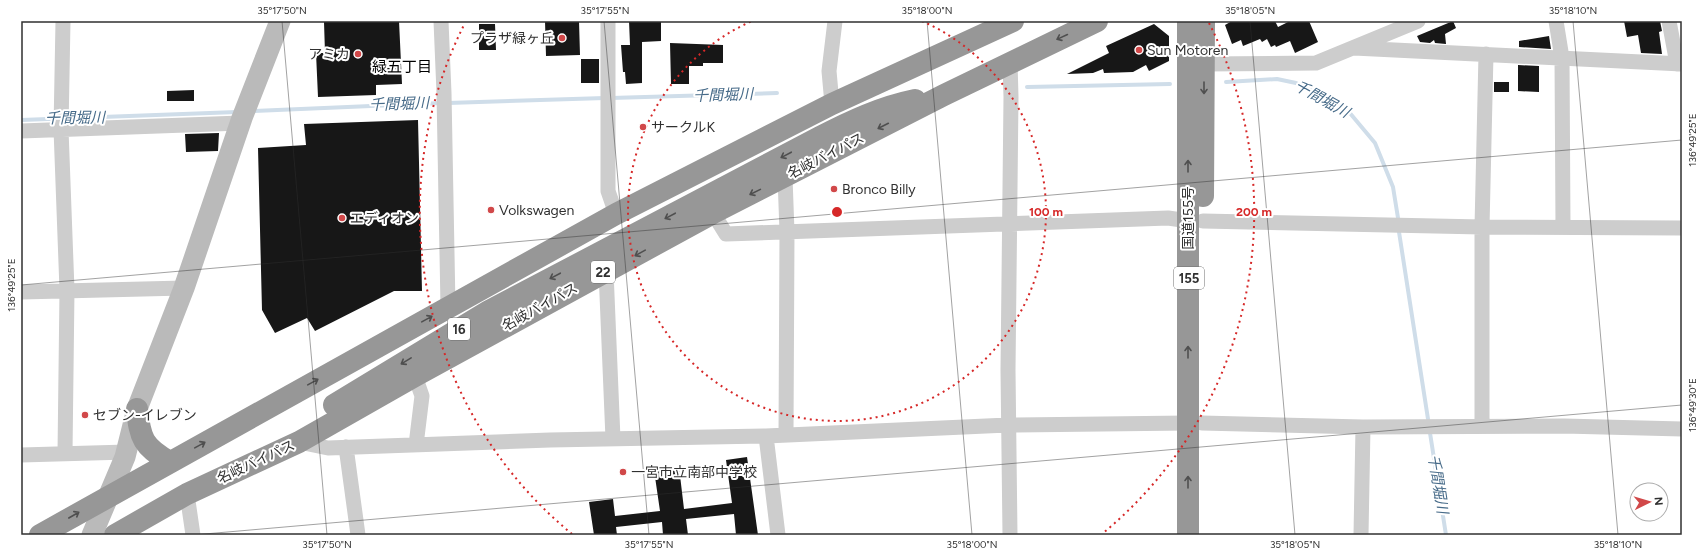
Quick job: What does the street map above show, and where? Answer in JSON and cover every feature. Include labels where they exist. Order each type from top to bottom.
[{"type":"highway","points":[[40,535],[616,214],[832,104],[1013,21]]},
{"type":"highway","name":"名岐バイパス","points":[[115,535],[187,494],[299,442],[415,376],[713,213],[1010,62],[1097,21]]},
{"type":"highway","name":"国道155号","points":[[1188,21],[1196,221],[1195,423],[1188,535]]},
{"type":"highway","name":"国道155号","points":[[1196,221],[1204,64],[1204,21]]},
{"type":"highway","name":"16","points":[[106,535],[287,434],[488,311],[860,117],[891,105],[944,95]]},
{"type":"highway","points":[[137,408],[140,433],[148,447],[157,455],[170,462]]},
{"type":"highway","name":"国道155号","points":[[1195,423],[1202,535]]},
{"type":"street","points":[[64,21],[61,122],[67,290],[65,453]]},
{"type":"street","points":[[92,535],[127,452],[137,408],[184,288],[244,115],[280,21]]},
{"type":"street","points":[[441,21],[444,93],[448,307]]},
{"type":"street","points":[[608,21],[608,191],[616,214]]},
{"type":"street","points":[[832,104],[829,71],[835,21]]},
{"type":"street","points":[[1204,64],[1316,63],[1418,21]]},
{"type":"street","points":[[1556,21],[1562,58],[1563,227]]},
{"type":"street","points":[[1354,48],[1679,64],[1669,21]]},
{"type":"street","points":[[1482,426],[1482,227],[1486,54]]},
{"type":"street","points":[[1010,62],[1008,425],[1010,535]]},
{"type":"street","points":[[21,131],[61,122],[244,115]]},
{"type":"street","points":[[785,177],[787,232],[786,435]]},
{"type":"street","points":[[713,213],[726,234],[1168,218],[1196,221],[1482,227],[1682,228]]},
{"type":"street","points":[[606,271],[613,439]]},
{"type":"street","points":[[21,292],[184,288]]},
{"type":"street","points":[[415,376],[422,396],[416,445]]},
{"type":"street","points":[[299,442],[328,448],[766,436],[1008,425],[1195,423],[1363,427],[1564,426],[1682,429]]},
{"type":"street","points":[[1361,535],[1363,427]]},
{"type":"street","points":[[766,436],[778,535]]},
{"type":"street","points":[[346,447],[358,535]]},
{"type":"street","points":[[21,455],[127,452]]},
{"type":"street","points":[[187,494],[193,535]]},
{"type":"building","points":[[399,21],[402,84],[376,85],[376,95],[318,97],[316,53],[325,53],[324,22]]},
{"type":"building","name":"プラザ緑ヶ丘","points":[[545,21],[579,21],[580,55],[546,56]]},
{"type":"building","points":[[629,21],[661,21],[661,41],[642,42],[642,83],[626,84],[625,72],[623,72],[621,45],[630,45]]},
{"type":"building","points":[[1232,21],[1275,21],[1278,27],[1290,21],[1309,21],[1318,42],[1295,53],[1290,41],[1276,47],[1275,45],[1271,47],[1267,39],[1262,42],[1260,39],[1243,46],[1241,40],[1232,44],[1225,25]]},
{"type":"building","points":[[1453,21],[1456,28],[1445,34],[1446,44],[1435,43],[1434,40],[1430,43],[1420,42],[1417,36]]},
{"type":"building","points":[[1624,21],[1660,21],[1662,31],[1659,32],[1662,54],[1641,53],[1638,35],[1627,37]]},
{"type":"building","points":[[479,24],[495,24],[496,50],[479,50]]},
{"type":"building","points":[[1154,24],[1169,36],[1169,61],[1149,71],[1146,65],[1133,72],[1104,73],[1103,69],[1093,73],[1067,74],[1109,53],[1106,46]]},
{"type":"building","points":[[1549,36],[1551,49],[1519,47],[1519,41]]},
{"type":"building","points":[[670,43],[723,45],[723,63],[703,63],[703,66],[689,66],[689,84],[671,84]]},
{"type":"building","points":[[581,59],[599,59],[599,83],[581,83]]},
{"type":"building","points":[[1518,65],[1539,66],[1539,92],[1518,91]]},
{"type":"building","points":[[1494,82],[1509,82],[1509,92],[1494,92]]},
{"type":"building","points":[[194,90],[194,101],[167,101],[167,91]]},
{"type":"building","points":[[418,120],[422,291],[394,291],[315,331],[307,318],[275,333],[262,310],[258,148],[306,145],[304,124]]},
{"type":"building","points":[[219,133],[218,151],[186,152],[185,134]]},
{"type":"building","points":[[747,457],[758,535],[736,535],[734,514],[686,519],[688,535],[663,535],[662,522],[616,527],[617,535],[594,535],[589,502],[613,499],[615,516],[660,511],[654,470],[679,467],[684,509],[732,503],[726,460]]},
{"type":"waterway","name":"千間堀川","points":[[1226,82],[1277,79],[1296,83],[1329,99],[1349,112],[1375,143],[1393,187],[1398,218]]},
{"type":"waterway","name":"千間堀川","points":[[1027,87],[1170,84]]},
{"type":"waterway","name":"千間堀川","points":[[611,98],[777,93]]},
{"type":"waterway","name":"千間堀川","points":[[448,103],[605,98]]},
{"type":"waterway","name":"千間堀川","points":[[252,111],[441,103]]},
{"type":"waterway","name":"千間堀川","points":[[21,120],[237,112]]},
{"type":"waterway","name":"千間堀川","points":[[1399,232],[1428,419]]},
{"type":"waterway","name":"千間堀川","points":[[1430,433],[1446,535]]},
{"type":"place","name":"プラザ緑ヶ丘","points":[[562,38]]},
{"type":"place","name":"Sun Motoren","points":[[1139,50]]},
{"type":"place","name":"アミカ","points":[[358,54]]},
{"type":"place","name":"サークルK","points":[[643,127]]},
{"type":"place","name":"Bronco Billy","points":[[834,189]]},
{"type":"place","name":"Volkswagen","points":[[491,210]]},
{"type":"place","name":"エディオン","points":[[342,218]]},
{"type":"place","name":"セブン-イレブン","points":[[85,415]]},
{"type":"place","name":"一宮市立南部中学校","points":[[623,472]]},
{"type":"district","name":"緑五丁目","points":[[402,67]]}]
